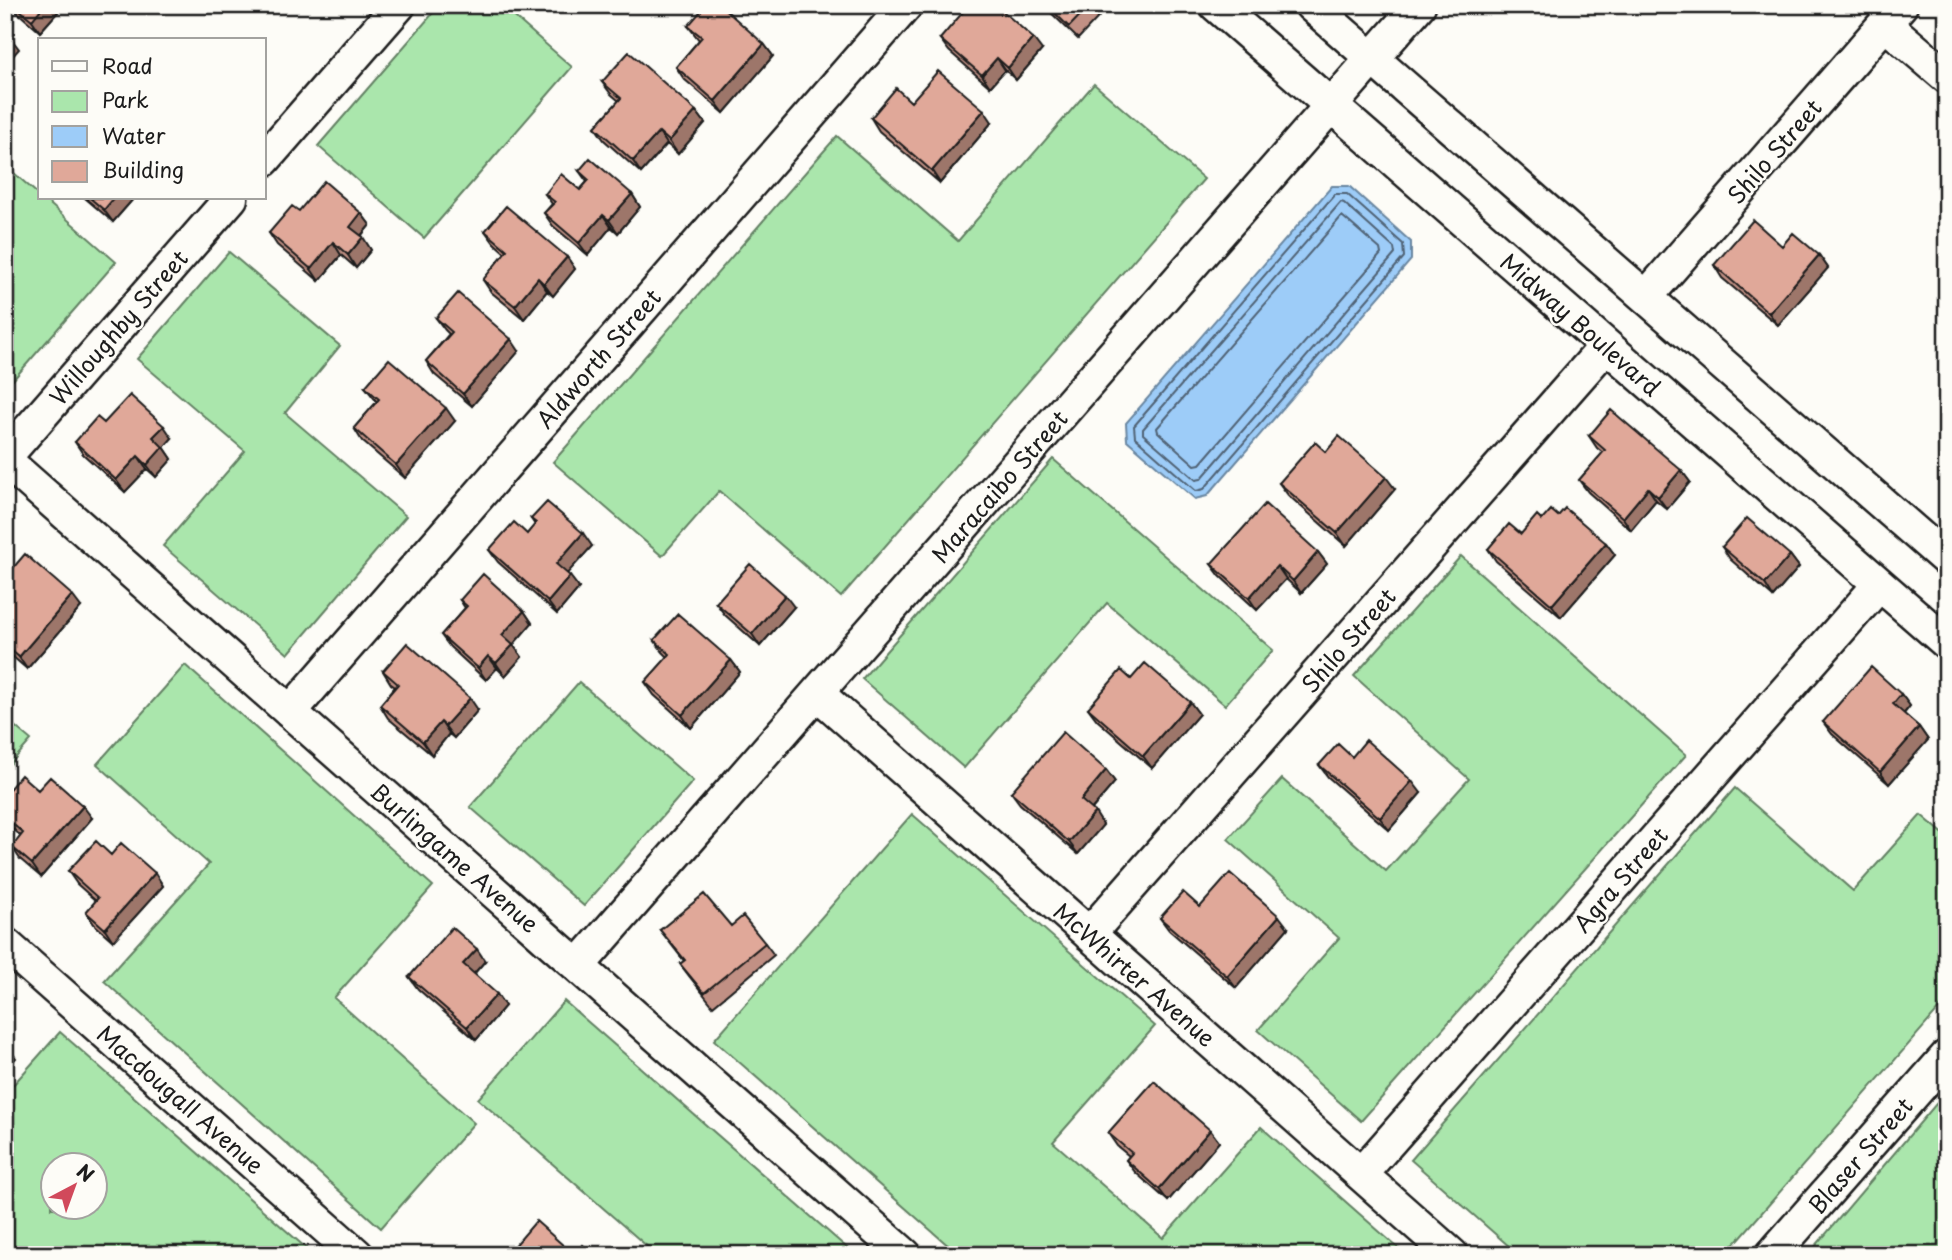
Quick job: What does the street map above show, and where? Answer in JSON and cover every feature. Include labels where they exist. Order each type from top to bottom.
[{"type":"street","points":[[266,158],[399,5]]},
{"type":"street","name":"Aldworth Street","points":[[290,712],[905,5]]},
{"type":"street","name":"Midway Boulevard","points":[[1216,5],[1947,643]]},
{"type":"street","points":[[1311,5],[1947,560]]},
{"type":"street","name":"Maracaibo Street","points":[[579,966],[1419,5]]},
{"type":"street","points":[[1893,14],[1947,77]]},
{"type":"street","name":"Shilo Street","points":[[1646,297],[1893,14]]},
{"type":"street","name":"Willoughby Street","points":[[5,459],[229,200]]},
{"type":"street","name":"Shilo Street","points":[[1089,934],[1606,346]]},
{"type":"street","name":"Burlingame Avenue","points":[[5,459],[905,1255]]},
{"type":"street","name":"Agra Street","points":[[1361,1174],[1879,584]]},
{"type":"street","name":"McWhirter Avenue","points":[[817,693],[1452,1255]]},
{"type":"street","name":"Macdougall Avenue","points":[[5,944],[357,1255]]},
{"type":"street","name":"Blaser Street","points":[[1773,1255],[1947,1056]]},
{"type":"green space","points":[[440,5],[501,5],[572,67],[424,238],[318,146]]},
{"type":"green space","points":[[1094,84],[1204,179],[841,597],[719,491],[662,556],[553,462],[837,136],[958,241]]},
{"type":"green space","points":[[5,165],[38,194],[38,200],[45,200],[116,262],[5,389]]},
{"type":"green space","points":[[229,252],[340,346],[285,413],[406,516],[288,654],[163,546],[245,451],[137,359]]},
{"type":"green space","points":[[1053,459],[1273,650],[1225,705],[1107,603],[964,768],[862,679]]},
{"type":"green space","points":[[1461,556],[1686,755],[1361,1121],[1258,1030],[1339,938],[1228,839],[1282,779],[1386,871],[1469,779],[1354,676]]},
{"type":"green space","points":[[185,665],[433,886],[334,998],[474,1123],[381,1228],[104,981],[209,864],[97,764]]},
{"type":"green space","points":[[579,682],[693,781],[584,906],[470,807]]},
{"type":"green space","points":[[5,718],[31,740],[5,770]]},
{"type":"green space","points":[[1735,788],[1853,891],[1921,815],[1947,837],[1947,1000],[1725,1255],[1519,1255],[1411,1160]]},
{"type":"green space","points":[[912,814],[1155,1026],[1053,1142],[1163,1238],[1261,1127],[1406,1255],[959,1255],[714,1040]]},
{"type":"green space","points":[[564,1001],[855,1255],[657,1255],[478,1099]]},
{"type":"green space","points":[[60,1032],[314,1255],[5,1255],[5,1094]]},
{"type":"green space","points":[[1947,1091],[1947,1255],[1808,1255]]},
{"type":"water","points":[[1332,186],[1349,186],[1411,242],[1411,260],[1207,496],[1195,499],[1127,440],[1126,423]]},
{"type":"building","points":[[14,5],[44,5],[32,20]]},
{"type":"building","points":[[706,5],[720,5],[764,44],[715,101],[676,67],[702,37],[688,26]]},
{"type":"building","points":[[969,5],[996,5],[1033,38],[1008,68],[997,58],[982,75],[940,39]]},
{"type":"building","points":[[1047,5],[1090,5],[1069,27]]},
{"type":"building","points":[[629,52],[696,111],[669,141],[659,132],[633,161],[595,127],[621,98],[602,82]]},
{"type":"building","points":[[938,71],[984,110],[932,171],[871,118],[896,88],[911,102]]},
{"type":"building","points":[[590,158],[632,194],[609,220],[603,215],[579,243],[544,213],[555,202],[545,194],[561,174],[580,190],[589,180],[579,171]]},
{"type":"building","points":[[324,181],[361,213],[350,227],[363,237],[348,255],[333,242],[311,269],[269,233],[292,206],[299,211]]},
{"type":"building","points":[[92,200],[112,200],[104,210]]},
{"type":"building","points":[[506,206],[567,257],[544,284],[538,278],[515,306],[483,280],[507,250],[485,231]]},
{"type":"building","points":[[1753,220],[1782,246],[1793,233],[1819,255],[1769,313],[1714,265]]},
{"type":"building","points":[[458,293],[511,339],[463,394],[426,361],[452,332],[436,318]]},
{"type":"building","points":[[389,359],[446,408],[396,465],[354,428],[379,399],[365,387]]},
{"type":"building","points":[[130,395],[164,426],[153,437],[163,447],[147,465],[138,456],[116,480],[75,442],[97,417],[104,423]]},
{"type":"building","points":[[1611,410],[1681,470],[1658,497],[1648,488],[1623,518],[1579,480],[1605,450],[1589,436]]},
{"type":"building","points":[[1339,436],[1386,477],[1337,533],[1279,483],[1315,442],[1326,452]]},
{"type":"building","points":[[547,502],[583,533],[556,564],[570,576],[548,602],[489,550],[514,522],[527,534],[536,523],[531,519]]},
{"type":"building","points":[[1265,504],[1318,552],[1293,581],[1277,566],[1249,598],[1211,564]]},
{"type":"building","points":[[1565,508],[1606,543],[1552,605],[1488,549],[1509,524],[1521,534],[1537,515],[1542,520],[1551,510],[1558,516]]},
{"type":"building","points":[[1747,518],[1790,555],[1765,584],[1722,547]]},
{"type":"building","points":[[25,554],[72,595],[19,657],[5,645],[5,561],[13,568]]},
{"type":"building","points":[[750,564],[785,595],[752,634],[716,603]]},
{"type":"building","points":[[483,574],[524,611],[502,635],[513,645],[496,663],[488,656],[478,668],[441,635],[467,606],[460,600]]},
{"type":"building","points":[[678,614],[731,660],[682,715],[645,682],[670,654],[654,640]]},
{"type":"building","points":[[407,643],[470,698],[445,726],[441,722],[423,742],[380,705],[398,684],[383,671]]},
{"type":"building","points":[[1145,663],[1190,702],[1143,756],[1088,708],[1121,670],[1131,679]]},
{"type":"building","points":[[1871,667],[1901,694],[1893,704],[1919,727],[1880,772],[1823,722]]},
{"type":"building","points":[[1063,732],[1106,770],[1081,800],[1095,812],[1069,842],[1011,792]]},
{"type":"building","points":[[1366,740],[1412,781],[1380,818],[1319,765],[1338,744],[1352,757]]},
{"type":"building","points":[[21,775],[38,790],[50,777],[83,806],[32,864],[12,847],[23,833],[5,817],[5,794]]},
{"type":"building","points":[[96,841],[111,855],[121,843],[155,873],[105,929],[86,912],[98,898],[68,871]]},
{"type":"building","points":[[1230,873],[1279,916],[1227,976],[1160,918],[1183,892],[1200,907]]},
{"type":"building","points":[[704,894],[731,926],[743,916],[765,943],[704,993],[680,964],[685,960],[660,930]]},
{"type":"building","points":[[452,927],[477,949],[463,964],[497,994],[467,1027],[409,977]]},
{"type":"building","points":[[1154,1081],[1210,1130],[1159,1189],[1126,1160],[1132,1153],[1108,1133]]},
{"type":"building","points":[[536,1221],[574,1255],[507,1255]]},
{"type":"building","points":[[583,1245],[594,1255],[575,1255]]}]
